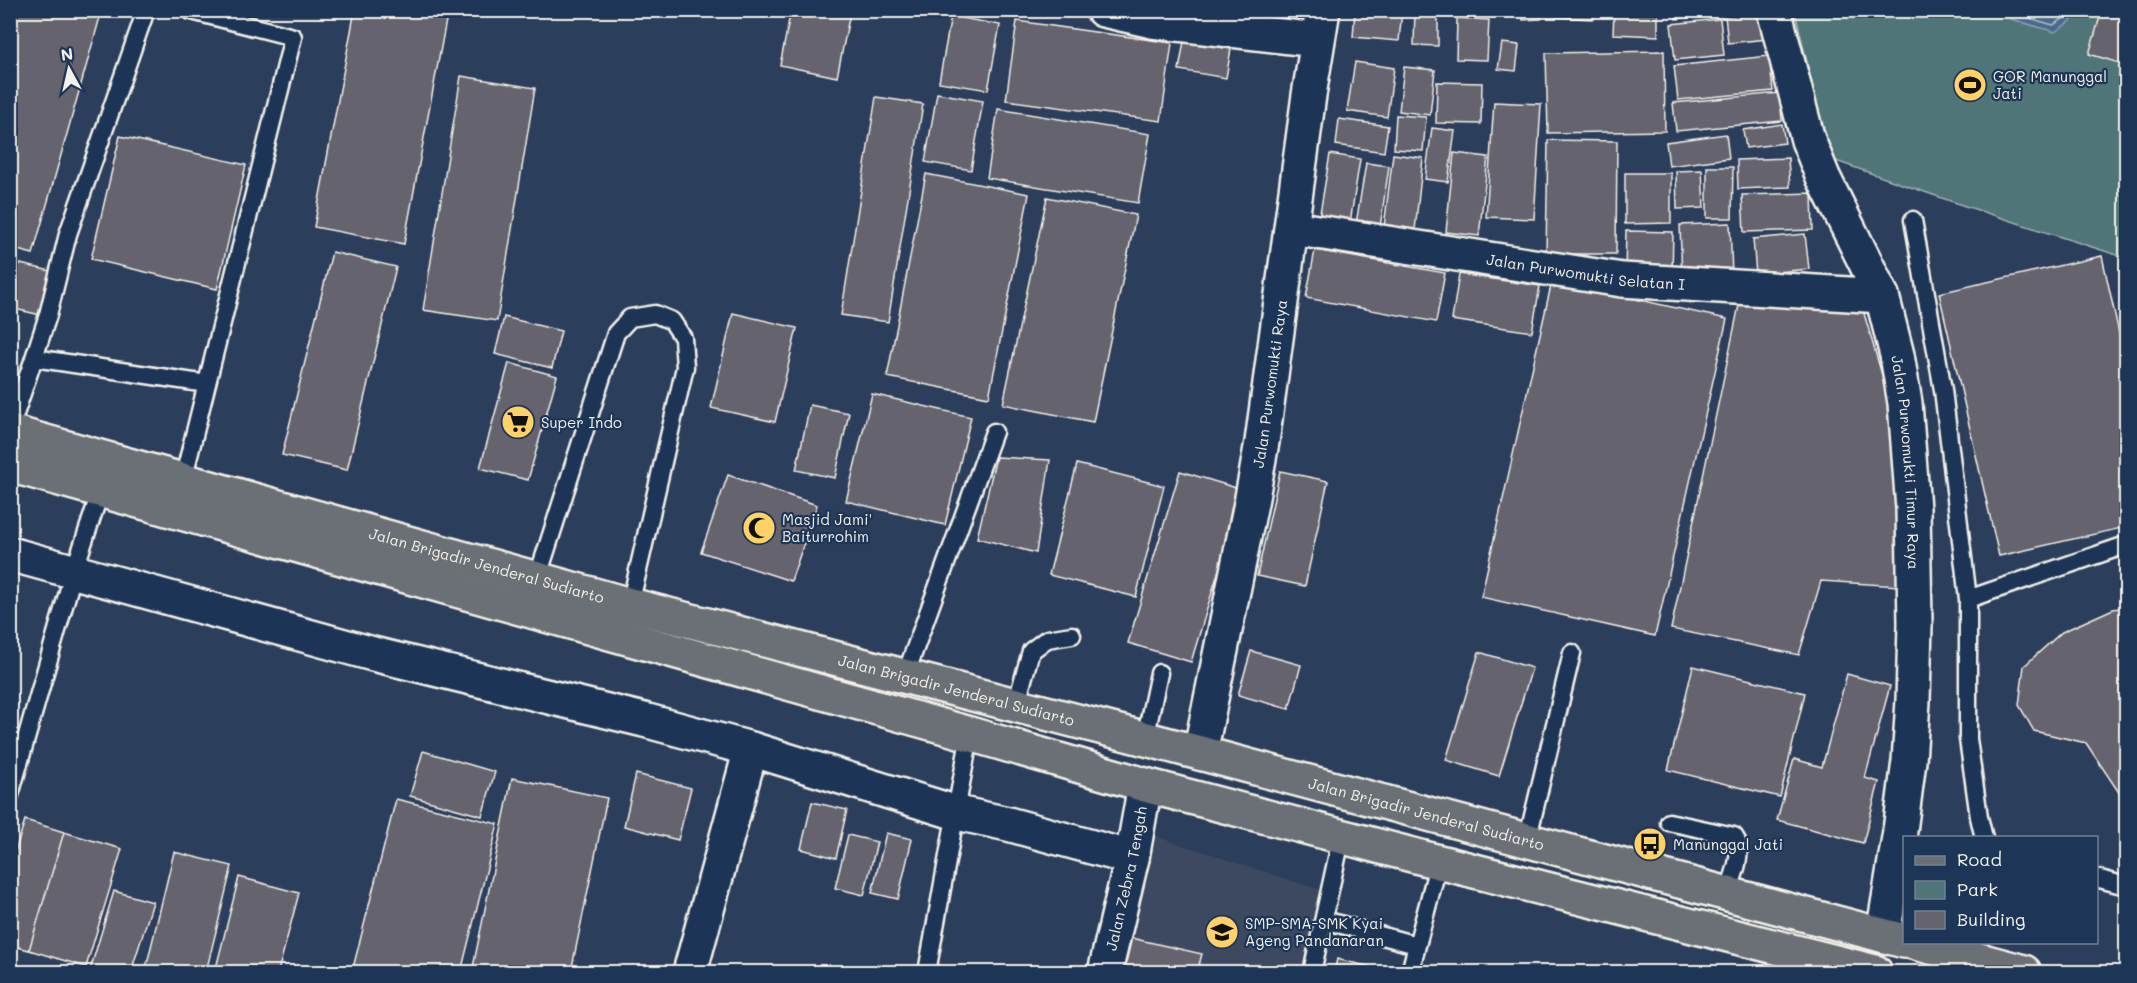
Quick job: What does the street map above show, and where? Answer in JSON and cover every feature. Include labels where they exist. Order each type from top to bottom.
[{"type":"main road","name":"Jalan Brigadir Jenderal Sudiarto","points":[[10,431],[630,605],[1200,753],[1900,939]]},
{"type":"main road","name":"Jalan Brigadir Jenderal Sudiarto","points":[[10,465],[969,743],[1145,785],[1875,972]]},
{"type":"main road","name":"Jalan Brigadir Jenderal Sudiarto","points":[[1931,944],[1956,948],[2024,972]]},
{"type":"street","points":[[1103,10],[1152,21],[1320,25]]},
{"type":"street","name":"Jalan Purwomukti Timur Raya","points":[[1773,10],[1808,140],[1823,177],[1882,296],[1897,355],[1905,404],[1913,509],[1915,624],[1909,761],[1900,831],[1900,939]]},
{"type":"street","name":"Jalan Purwomukti Raya","points":[[1200,753],[1251,503],[1320,25]]},
{"type":"street","name":"Jalan Purwomukti Selatan I","points":[[1292,228],[1622,280],[1882,296]]},
{"type":"street","points":[[10,554],[373,654],[644,720],[959,805],[1008,824],[1132,858]]},
{"type":"street","points":[[690,972],[751,749]]},
{"type":"street","name":"Jalan Zebra Tengah","points":[[1105,972],[1132,858],[1145,785]]},
{"type":"lane","points":[[10,431],[48,315],[68,234],[146,10]]},
{"type":"lane","points":[[183,480],[293,37],[248,17],[188,10]]},
{"type":"lane","points":[[1913,220],[1943,390],[1968,599],[1968,739],[1977,806],[1984,836]]},
{"type":"lane","points":[[537,579],[616,333],[630,318],[655,314],[672,321],[683,338],[685,367],[630,605]]},
{"type":"lane","points":[[34,358],[207,384]]},
{"type":"lane","points":[[905,676],[994,432]]},
{"type":"lane","points":[[10,795],[74,571],[101,490]]},
{"type":"lane","points":[[1968,599],[2127,545]]},
{"type":"lane","points":[[1016,705],[1031,651],[1047,639],[1072,635]]},
{"type":"lane","points":[[1527,841],[1572,653]]},
{"type":"lane","points":[[1145,739],[1159,673]]},
{"type":"lane","points":[[927,972],[969,743]]},
{"type":"lane","points":[[1669,822],[1734,836],[1738,842],[1738,853],[1728,894]]},
{"type":"lane","points":[[1312,972],[1342,835]]},
{"type":"lane","points":[[1410,972],[1439,862]]},
{"type":"lane","points":[[2098,878],[2127,886]]},
{"type":"lane","points":[[1324,920],[1416,945]]},
{"type":"shaded area","name":"SMP-SMA-SMK Kyai Ageng Pandanaran","points":[[1155,836],[1326,892],[1303,972],[1119,972]]},
{"type":"green space","name":"GOR Manunggal Jati","points":[[1795,11],[2126,11],[2126,258],[1830,159]]},
{"type":"water","points":[[2006,11],[2074,11],[2072,20],[2055,32],[2011,19]]},
{"type":"building","points":[[10,10],[102,10],[33,254],[10,248]]},
{"type":"building","points":[[355,10],[448,10],[404,244],[314,227]]},
{"type":"building","points":[[791,10],[835,10],[850,13],[837,77],[780,65]]},
{"type":"building","points":[[1355,10],[1402,10],[1399,41],[1353,37]]},
{"type":"building","points":[[1415,10],[1438,10],[1438,46],[1414,45]]},
{"type":"building","points":[[1523,10],[1541,10],[1541,19],[1523,20]]},
{"type":"building","points":[[1556,10],[1594,10],[1594,19],[1556,17]]},
{"type":"building","points":[[1614,10],[1658,10],[1658,36],[1613,34]]},
{"type":"building","points":[[1675,10],[1752,10],[1676,19]]},
{"type":"building","points":[[2102,10],[2126,10],[2126,65],[2089,54]]},
{"type":"building","points":[[1766,12],[1768,39],[1728,43],[1725,16]]},
{"type":"building","points":[[951,16],[1000,25],[988,90],[939,82]]},
{"type":"building","points":[[1457,18],[1489,20],[1487,60],[1456,59]]},
{"type":"building","points":[[1720,19],[1724,55],[1675,60],[1671,24]]},
{"type":"building","points":[[1017,21],[1172,43],[1161,121],[1006,100]]},
{"type":"building","points":[[1184,41],[1231,49],[1226,78],[1179,70]]},
{"type":"building","points":[[1502,43],[1519,45],[1516,71],[1498,69]]},
{"type":"building","points":[[1664,51],[1665,131],[1548,133],[1546,53]]},
{"type":"building","points":[[1769,56],[1773,91],[1678,100],[1674,66]]},
{"type":"building","points":[[1355,62],[1394,68],[1387,117],[1347,111]]},
{"type":"building","points":[[1404,67],[1435,70],[1430,115],[1399,111]]},
{"type":"building","points":[[461,76],[535,88],[497,321],[423,310]]},
{"type":"building","points":[[1437,82],[1482,83],[1481,124],[1436,123]]},
{"type":"building","points":[[937,93],[983,101],[971,170],[925,162]]},
{"type":"building","points":[[1780,93],[1782,121],[1676,131],[1673,103]]},
{"type":"building","points":[[876,97],[923,104],[888,322],[841,315]]},
{"type":"building","points":[[1494,102],[1541,104],[1534,219],[1486,217]]},
{"type":"building","points":[[998,109],[1150,134],[1138,203],[987,178]]},
{"type":"building","points":[[1396,115],[1426,117],[1423,151],[1394,149]]},
{"type":"building","points":[[1339,119],[1388,126],[1384,152],[1336,145]]},
{"type":"building","points":[[1782,124],[1785,143],[1746,148],[1743,130]]},
{"type":"building","points":[[1432,128],[1455,131],[1448,182],[1425,179]]},
{"type":"building","points":[[1726,134],[1729,158],[1669,166],[1666,142]]},
{"type":"building","points":[[120,136],[246,165],[217,289],[91,259]]},
{"type":"building","points":[[1548,140],[1617,141],[1616,254],[1546,254]]},
{"type":"building","points":[[1454,153],[1488,157],[1479,236],[1446,232]]},
{"type":"building","points":[[1330,154],[1360,159],[1350,223],[1319,219]]},
{"type":"building","points":[[1393,154],[1423,158],[1415,230],[1384,227]]},
{"type":"building","points":[[1788,158],[1790,187],[1738,189],[1737,160]]},
{"type":"building","points":[[1366,163],[1389,166],[1380,227],[1356,224]]},
{"type":"building","points":[[1707,167],[1733,167],[1732,218],[1707,218]]},
{"type":"building","points":[[1702,170],[1704,208],[1677,209],[1676,171]]},
{"type":"building","points":[[1625,173],[1671,173],[1671,223],[1625,224]]},
{"type":"building","points":[[926,174],[1029,194],[989,397],[887,377]]},
{"type":"building","points":[[1812,193],[1813,230],[1744,232],[1742,195]]},
{"type":"building","points":[[1047,197],[1136,215],[1093,422],[1003,404]]},
{"type":"building","points":[[1730,223],[1732,275],[1682,277],[1680,225]]},
{"type":"building","points":[[1626,231],[1673,232],[1672,275],[1625,274]]},
{"type":"building","points":[[1805,234],[1809,269],[1756,274],[1753,239]]},
{"type":"building","points":[[1315,250],[1445,273],[1436,322],[1306,298]]},
{"type":"building","points":[[332,252],[396,267],[347,470],[282,455]]},
{"type":"building","points":[[2102,256],[2126,365],[2126,527],[1999,556],[1939,293]]},
{"type":"building","points":[[16,263],[51,271],[41,315],[10,308],[10,288]]},
{"type":"building","points":[[1459,274],[1540,286],[1532,332],[1452,320]]},
{"type":"building","points":[[1552,281],[1727,319],[1655,636],[1481,597]]},
{"type":"building","points":[[1739,305],[1863,310],[1892,409],[1899,586],[1821,581],[1799,655],[1671,629]]},
{"type":"building","points":[[733,313],[797,328],[775,422],[711,408]]},
{"type":"building","points":[[504,317],[561,331],[552,368],[495,354]]},
{"type":"building","name":"Super Indo","points":[[509,363],[557,376],[528,480],[480,468]]},
{"type":"building","points":[[872,394],[971,417],[945,525],[846,501]]},
{"type":"building","points":[[810,405],[849,413],[835,478],[796,470]]},
{"type":"building","points":[[996,457],[1050,460],[1036,553],[977,538]]},
{"type":"building","points":[[1077,464],[1164,486],[1136,597],[1049,575]]},
{"type":"building","points":[[1180,471],[1243,490],[1191,662],[1128,643]]},
{"type":"building","points":[[1280,471],[1328,481],[1305,586],[1257,576]]},
{"type":"building","name":"Masjid Jami' Baiturrohim","points":[[728,475],[817,505],[791,581],[701,552]]},
{"type":"building","points":[[2126,607],[2126,803],[2086,743],[2034,731],[2019,705],[2024,666],[2062,632],[2113,609]]},
{"type":"building","points":[[1251,651],[1301,665],[1289,709],[1238,695]]},
{"type":"building","points":[[1479,652],[1532,668],[1499,776],[1446,760]]},
{"type":"building","points":[[1693,666],[1805,693],[1780,797],[1668,770]]},
{"type":"building","points":[[1847,674],[1890,686],[1865,778],[1879,782],[1863,843],[1777,820],[1794,759],[1822,767]]},
{"type":"building","points":[[423,751],[495,772],[482,816],[410,796]]},
{"type":"building","points":[[636,774],[691,788],[678,840],[624,826]]},
{"type":"building","points":[[512,778],[607,798],[571,972],[472,972]]},
{"type":"building","points":[[396,799],[498,824],[461,972],[352,972]]},
{"type":"building","points":[[812,802],[847,810],[836,858],[801,849]]},
{"type":"building","points":[[25,820],[64,832],[29,950],[10,945],[10,868]]},
{"type":"building","points":[[64,832],[122,849],[86,967],[29,950]]},
{"type":"building","points":[[886,833],[912,839],[898,899],[872,893]]},
{"type":"building","points":[[848,835],[877,842],[864,895],[835,888]]},
{"type":"building","points":[[174,852],[232,866],[206,972],[145,972]]},
{"type":"building","points":[[239,877],[299,893],[278,972],[215,972]]},
{"type":"building","points":[[114,891],[153,902],[131,972],[90,970]]},
{"type":"building","points":[[1131,938],[1202,954],[1197,972],[1122,972]]},
{"type":"building","points":[[1337,959],[1384,970],[1383,972],[1334,972]]},
{"type":"place","name":"GOR Manunggal Jati","points":[[1970,85]]},
{"type":"place","name":"Super Indo","points":[[518,422]]},
{"type":"place","name":"Masjid Jami' Baiturrohim","points":[[759,528]]},
{"type":"place","name":"Manunggal Jati","points":[[1650,844]]},
{"type":"place","name":"SMP-SMA-SMK Kyai Ageng Pandanaran","points":[[1222,932]]}]
